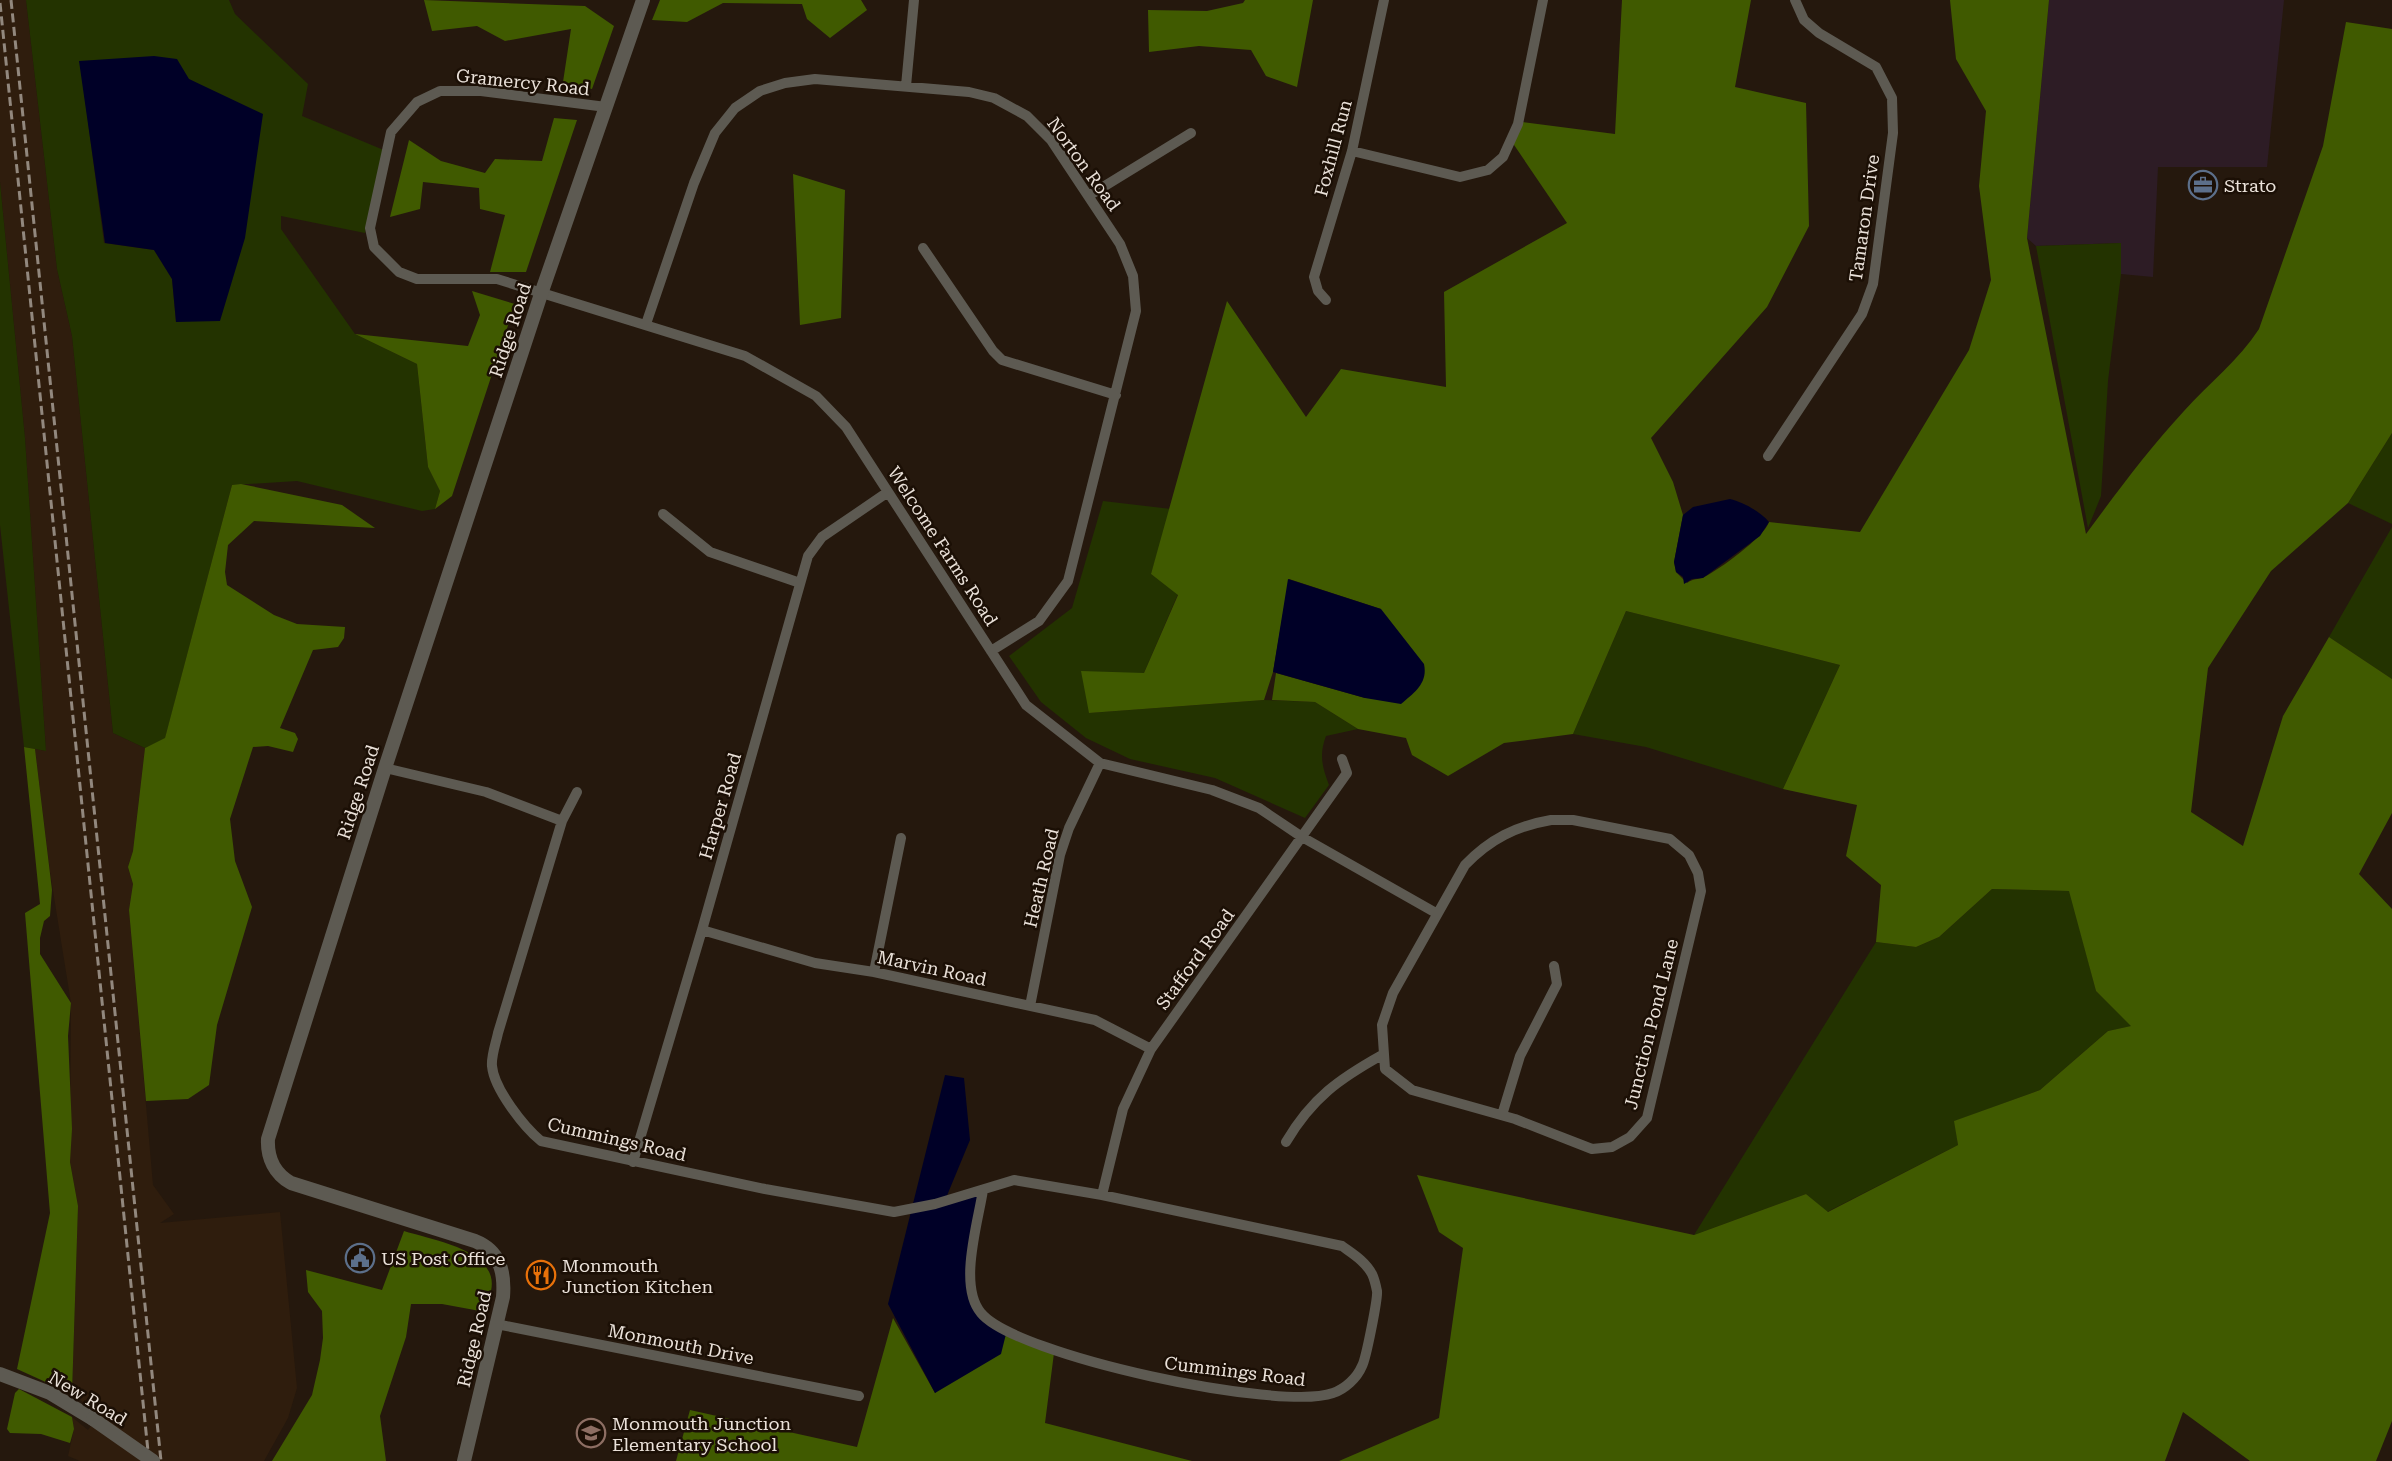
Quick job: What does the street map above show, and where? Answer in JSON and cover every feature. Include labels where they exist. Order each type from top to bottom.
[{"type":"street","name":"Ridge Road","points":[[464,1461],[503,1297],[504,1273],[498,1260],[487,1247],[475,1241],[295,1185],[277,1173],[268,1153],[270,1131],[385,768],[542,291],[643,0]]},
{"type":"street","points":[[906,86],[914,0]]},
{"type":"street","name":"Foxhill Run","points":[[1326,300],[1318,291],[1314,277],[1352,151],[1384,0]]},
{"type":"street","points":[[1352,151],[1460,177],[1488,170],[1503,157],[1518,124],[1543,0]]},
{"type":"street","name":"Tamaron Drive","points":[[1768,456],[1862,314],[1872,284],[1893,133],[1892,98],[1876,67],[1819,33],[1804,20],[1795,0]]},
{"type":"street","name":"Norton Road","points":[[646,324],[694,183],[715,133],[735,108],[760,91],[785,83],[815,79],[982,94],[1017,109],[1045,133],[1090,195],[1126,254],[1135,288],[1134,322],[1068,581],[1039,621],[991,651]]},
{"type":"street","name":"Gramercy Road","points":[[542,291],[497,279],[417,279],[399,272],[384,260],[374,247],[370,228],[391,132],[417,102],[440,91],[481,91],[606,107]]},
{"type":"street","points":[[1090,195],[1191,133]]},
{"type":"street","points":[[923,248],[993,351],[1002,360],[1116,396]]},
{"type":"street","name":"Welcome Farms Road","points":[[542,291],[744,356],[816,396],[846,427],[1026,705],[1100,763],[1212,790],[1259,808],[1302,837]]},
{"type":"street","name":"Harper Road","points":[[633,1162],[702,930],[808,556],[822,537],[888,492]]},
{"type":"street","points":[[663,514],[710,552],[800,583]]},
{"type":"street","name":"Stafford Road","points":[[1102,1196],[1123,1109],[1151,1048],[1347,773],[1342,759]]},
{"type":"street","name":"Heath Road","points":[[1030,1006],[1060,855],[1069,828],[1100,763]]},
{"type":"street","points":[[385,768],[486,792],[562,821]]},
{"type":"street","name":"Cummings Road","points":[[577,792],[562,821],[498,1033],[492,1067],[503,1094],[526,1129],[541,1141],[633,1162],[894,1212],[912,1210],[1014,1180],[1342,1246],[1358,1257],[1372,1274],[1378,1293],[1363,1365],[1353,1381],[1334,1393],[1312,1398],[1242,1392],[1155,1378],[1076,1358],[995,1327],[980,1312],[972,1295],[969,1276],[983,1190]]},
{"type":"street","name":"Junction Pond Lane","points":[[1551,820],[1573,820],[1670,839],[1689,855],[1698,873],[1701,891],[1647,1118],[1630,1137],[1612,1147],[1592,1149],[1502,1115],[1412,1090],[1385,1069],[1382,1055],[1382,1025],[1393,993],[1436,913],[1465,865],[1480,849],[1526,824],[1551,820]]},
{"type":"street","points":[[1302,837],[1436,913]]},
{"type":"street","points":[[874,972],[901,838]]},
{"type":"street","name":"Marvin Road","points":[[702,930],[815,963],[874,972],[1095,1020],[1151,1048]]},
{"type":"street","points":[[1502,1115],[1520,1056],[1557,984],[1554,966]]},
{"type":"street","points":[[1286,1142],[1314,1101],[1342,1078],[1382,1055]]},
{"type":"street","name":"Monmouth Drive","points":[[496,1323],[859,1396]]},
{"type":"street","name":"New Road","points":[[0,1374],[44,1390],[93,1419],[153,1461]]},
{"type":"shaded area","points":[[0,0],[26,0],[57,269],[72,336],[113,733],[145,748],[133,851],[128,867],[133,884],[129,910],[153,1185],[174,1214],[160,1223],[280,1212],[297,1388],[288,1418],[264,1461],[80,1461],[68,1456],[74,1429],[72,1417],[88,1430],[99,1414],[72,1394],[78,1206],[70,1162],[71,1003],[50,872],[35,749],[46,751],[25,438],[0,182]]},
{"type":"shaded area","points":[[2049,0],[2284,0],[2267,167],[2158,167],[2153,277],[2121,274],[2121,243],[2036,246],[2027,238]]},
{"type":"green space","points":[[26,0],[229,0],[235,14],[308,84],[302,116],[386,151],[365,233],[281,216],[281,229],[355,334],[417,364],[428,467],[440,491],[435,509],[422,511],[297,481],[232,485],[165,739],[145,748],[113,733],[72,336],[57,269]],"holes":[[[80,61],[189,79],[211,91],[176,322],[172,279],[154,250],[104,243]]]},
{"type":"green space","points":[[424,0],[585,6],[614,26],[592,89],[563,82],[571,29],[505,41],[477,26],[432,31]]},
{"type":"green space","points":[[660,0],[861,0],[867,10],[830,38],[807,19],[802,4],[723,3],[687,22],[652,20]]},
{"type":"green space","points":[[1245,0],[1313,0],[1297,87],[1266,76],[1251,50],[1199,46],[1149,52],[1148,10],[1207,11],[1243,3]]},
{"type":"green space","points":[[1622,0],[1751,0],[1735,87],[1806,103],[1809,226],[1767,307],[1651,438],[1673,482],[1683,515],[1674,562],[1676,572],[1687,583],[1720,568],[1759,536],[1769,522],[1860,532],[1969,350],[1991,280],[1979,186],[1986,111],[1956,59],[1950,0],[2049,0],[2027,238],[2086,534],[2158,441],[2242,351],[2259,329],[2323,146],[2346,22],[2392,29],[2392,433],[2348,503],[2271,571],[2208,668],[2191,812],[2243,846],[2283,716],[2329,637],[2392,679],[2392,813],[2359,874],[2392,909],[2392,1421],[2376,1461],[2250,1461],[2183,1412],[2165,1461],[1339,1461],[1439,1418],[1463,1248],[1439,1232],[1417,1175],[1694,1235],[1806,1194],[1828,1212],[1958,1145],[1954,1121],[2040,1090],[2108,1031],[2131,1026],[2096,991],[2069,891],[1992,889],[1939,937],[1916,947],[1876,942],[1881,885],[1846,856],[1857,805],[1783,789],[1840,665],[1626,611],[1573,734],[1504,743],[1448,776],[1412,755],[1406,738],[1358,729],[1315,702],[1272,700],[1276,673],[1365,698],[1381,609],[1289,579],[1273,672],[1264,700],[1089,713],[1081,671],[1144,673],[1178,595],[1151,574],[1227,301],[1306,417],[1341,369],[1446,387],[1444,292],[1567,223],[1510,139],[1514,121],[1615,134]]},
{"type":"green space","points":[[554,118],[577,120],[526,272],[490,272],[505,215],[480,209],[479,188],[423,182],[420,209],[390,217],[409,140],[441,161],[485,173],[495,159],[542,161]]},
{"type":"green space","points":[[793,174],[845,190],[841,318],[800,325]]},
{"type":"green space","points":[[0,182],[25,438],[46,751],[24,747],[0,525]]},
{"type":"green space","points":[[2121,243],[2121,274],[2108,381],[2101,496],[2088,528],[2036,246]]},
{"type":"green space","points":[[472,291],[515,304],[452,496],[435,509],[440,491],[428,467],[417,364],[355,334],[468,346],[480,315]]},
{"type":"green space","points":[[2392,433],[2392,524],[2348,503]]},
{"type":"green space","points":[[241,484],[342,505],[375,528],[254,521],[228,545],[225,572],[227,585],[274,615],[297,624],[345,627],[344,638],[338,647],[313,650],[280,728],[295,733],[298,739],[293,752],[268,746],[253,747],[230,819],[235,861],[252,907],[217,1025],[209,1085],[188,1099],[146,1101],[129,910],[133,884],[128,867],[133,851],[145,748],[165,738],[232,485]]},
{"type":"green space","points":[[1103,501],[1171,509],[1151,574],[1178,594],[1144,673],[1089,713],[1264,700],[1315,702],[1358,729],[1326,736],[1322,761],[1329,785],[1305,818],[1215,778],[1130,759],[1086,738],[1041,702],[1009,656],[1072,608]]},
{"type":"green space","points":[[2392,527],[2392,679],[2329,637]]},
{"type":"green space","points":[[1626,611],[1840,665],[1783,789],[1646,747],[1573,734]]},
{"type":"green space","points":[[24,747],[35,749],[52,890],[50,916],[44,921],[40,938],[40,954],[71,1003],[68,1036],[72,1129],[70,1162],[78,1206],[72,1394],[17,1369],[50,1213],[25,913],[40,904]]},
{"type":"green space","points":[[1992,889],[2070,891],[2096,991],[2132,1026],[2108,1031],[2040,1090],[1955,1121],[1958,1145],[1827,1212],[1806,1194],[1694,1235],[1876,942],[1916,947],[1939,937]]},
{"type":"green space","points":[[404,1231],[446,1243],[475,1256],[485,1266],[491,1277],[491,1291],[488,1298],[480,1311],[442,1304],[411,1304],[406,1337],[380,1416],[386,1461],[272,1461],[312,1395],[320,1360],[323,1338],[322,1311],[308,1292],[306,1270],[382,1290]]},
{"type":"green space","points":[[893,1318],[935,1393],[1006,1334],[1054,1353],[1045,1423],[1192,1461],[676,1461],[690,1410],[857,1447]]},
{"type":"green space","points":[[19,1389],[72,1417],[74,1429],[70,1443],[41,1434],[10,1433],[7,1429],[15,1393]]},
{"type":"water","points":[[154,56],[177,59],[189,79],[263,114],[245,238],[220,321],[176,322],[172,279],[154,250],[105,243],[79,61]]},
{"type":"water","points":[[1730,499],[1751,508],[1769,522],[1760,536],[1703,578],[1692,579],[1684,584],[1683,577],[1676,572],[1674,562],[1683,515],[1693,507]]},
{"type":"water","points":[[1288,579],[1381,609],[1424,664],[1424,677],[1415,691],[1401,704],[1365,698],[1273,672]]},
{"type":"water","points":[[945,1075],[964,1078],[970,1140],[946,1198],[985,1187],[968,1298],[1006,1334],[1001,1354],[935,1393],[888,1304]]},
{"type":"railway","points":[[11,0],[161,1461]]},
{"type":"railway","points":[[0,3],[149,1461]]},
{"type":"place","name":"Strato","points":[[2203,185]]},
{"type":"place","name":"US Post Office","points":[[360,1258]]},
{"type":"place","name":"Monmouth Junction Kitchen","points":[[541,1275]]},
{"type":"place","name":"Monmouth Junction Elementary School","points":[[591,1433]]}]
